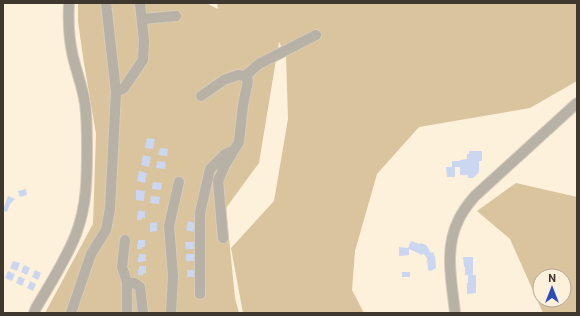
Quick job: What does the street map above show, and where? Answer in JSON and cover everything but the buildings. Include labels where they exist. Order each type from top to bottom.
[{"type":"street","points":[[34,313],[67,253],[76,233],[83,212],[86,189],[87,122],[85,104],[73,55],[69,3]]},
{"type":"street","points":[[71,313],[91,254],[106,230],[110,209],[116,92],[106,3]]},
{"type":"street","points":[[116,92],[124,88],[143,60],[144,40],[140,4]]},
{"type":"street","points":[[142,19],[176,16]]},
{"type":"street","points":[[201,96],[224,80],[238,75],[245,76],[259,64],[316,35]]},
{"type":"street","points":[[223,238],[218,181],[225,165],[239,142],[243,105],[248,83],[245,76]]},
{"type":"street","points":[[456,313],[450,268],[450,253],[452,238],[464,209],[475,196],[577,103]]},
{"type":"street","points":[[200,294],[200,212],[210,169],[225,154],[233,152]]},
{"type":"street","points":[[171,313],[173,276],[169,226],[179,182]]},
{"type":"street","points":[[125,240],[122,267],[127,282],[127,313]]},
{"type":"street","points":[[127,282],[134,283],[140,287],[143,313]]},
{"type":"shaded area","points":[[78,3],[206,3],[218,9],[217,3],[577,3],[577,81],[530,108],[419,127],[377,174],[355,251],[352,290],[364,313],[243,313],[231,248],[274,201],[288,119],[286,55],[279,42],[259,163],[226,208],[235,298],[239,313],[45,313],[93,224],[96,134],[78,21]]},
{"type":"shaded area","points":[[516,183],[577,197],[577,313],[543,313],[541,308],[572,308],[572,268],[532,268],[532,288],[510,239],[477,211]]}]
